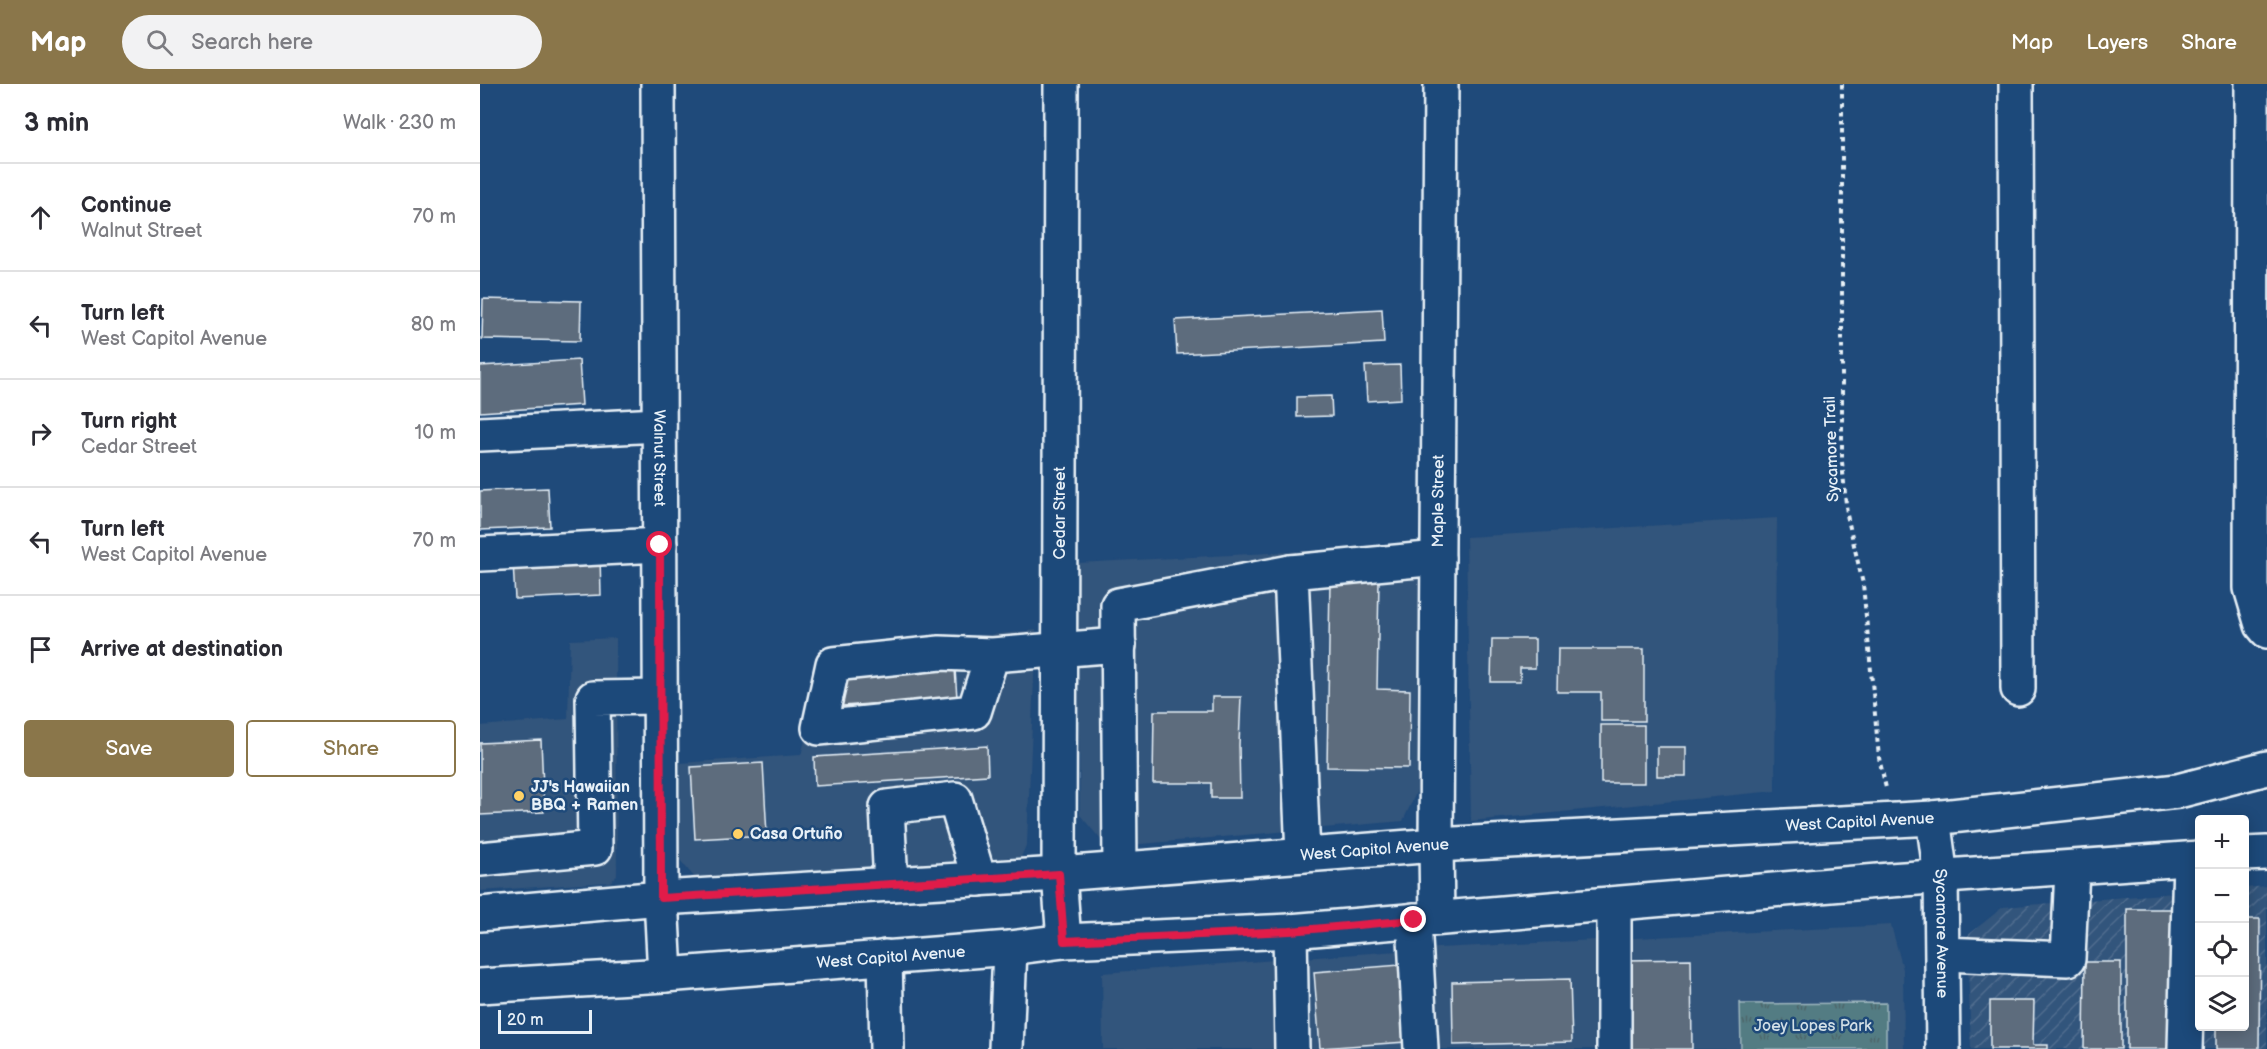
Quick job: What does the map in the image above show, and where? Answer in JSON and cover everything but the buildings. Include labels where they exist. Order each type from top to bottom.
[{"type":"main road","name":"Walnut Street","points":[[658,84],[661,898],[665,975]]},
{"type":"main road","name":"Cedar Street","points":[[1061,84],[1059,874],[1064,941]]},
{"type":"main road","name":"Maple Street","points":[[1421,1049],[1426,919],[1436,845],[1441,84]]},
{"type":"main road","points":[[2016,84],[2018,689]]},
{"type":"main road","points":[[2252,84],[2260,185],[2251,588],[2262,626],[2267,631]]},
{"type":"main road","points":[[480,434],[659,425]]},
{"type":"main road","points":[[480,554],[660,545]]},
{"type":"main road","points":[[1120,869],[1118,605],[1291,572],[1438,558]]},
{"type":"main road","points":[[1291,572],[1303,855]]},
{"type":"main road","points":[[992,656],[974,712],[819,728],[833,664],[940,653],[992,656],[1119,645]]},
{"type":"main road","points":[[480,859],[595,848],[593,698],[660,697]]},
{"type":"main road","name":"West Capitol Avenue","points":[[480,914],[661,898],[1059,874],[1436,845],[1933,818],[2178,791],[2267,768]]},
{"type":"main road","points":[[891,884],[887,807],[955,799],[979,879]]},
{"type":"main road","name":"Sycamore Avenue","points":[[1933,818],[1941,877],[1943,1049]]},
{"type":"main road","points":[[2249,855],[2267,853]]},
{"type":"main road","points":[[2185,1049],[2195,858]]},
{"type":"main road","name":"West Capitol Avenue","points":[[480,986],[665,975],[1010,948],[1064,941],[1290,931],[2195,858]]},
{"type":"main road","points":[[1942,954],[2068,959],[2072,868]]},
{"type":"main road","points":[[1614,904],[1614,1049]]},
{"type":"main road","points":[[1290,931],[1292,1049]]},
{"type":"main road","points":[[1006,1049],[1010,948]]},
{"type":"main road","points":[[885,957],[887,1049]]},
{"type":"path","name":"Sycamore Trail","points":[[1842,84],[1842,462],[1847,515],[1863,584],[1879,758],[1893,820]]},
{"type":"shaded area","points":[[1777,518],[1775,791],[1471,821],[1466,537]]},
{"type":"shaded area","points":[[1421,545],[1422,780],[1403,821],[1107,847],[1080,815],[1077,563]]},
{"type":"shaded area","points":[[1036,630],[1027,843],[1021,857],[694,877],[680,860],[680,763],[801,755],[826,662],[853,649]]},
{"type":"shaded area","points":[[616,638],[617,876],[610,882],[480,891],[480,726],[568,719],[570,640]]},
{"type":"shaded area","points":[[2267,886],[2267,1049],[1971,1049],[1967,936],[2003,907],[2195,891],[2195,1031],[2249,1031],[2249,888]]},
{"type":"shaded area","points":[[1891,925],[1903,969],[1904,1049],[1103,1049],[1102,973],[1438,948]]},
{"type":"green space","name":"Joey Lopes Park","points":[[1740,1002],[1741,1004],[1886,1003],[1886,1049],[1741,1049]]},
{"type":"place","name":"JJ's Hawaiian BBQ + Ramen","points":[[519,796]]},
{"type":"place","name":"Casa Ortuño","points":[[738,834]]},
{"type":"route","points":[[660,545],[661,898],[1059,874],[1064,941],[1290,931],[1414,920]]}]
